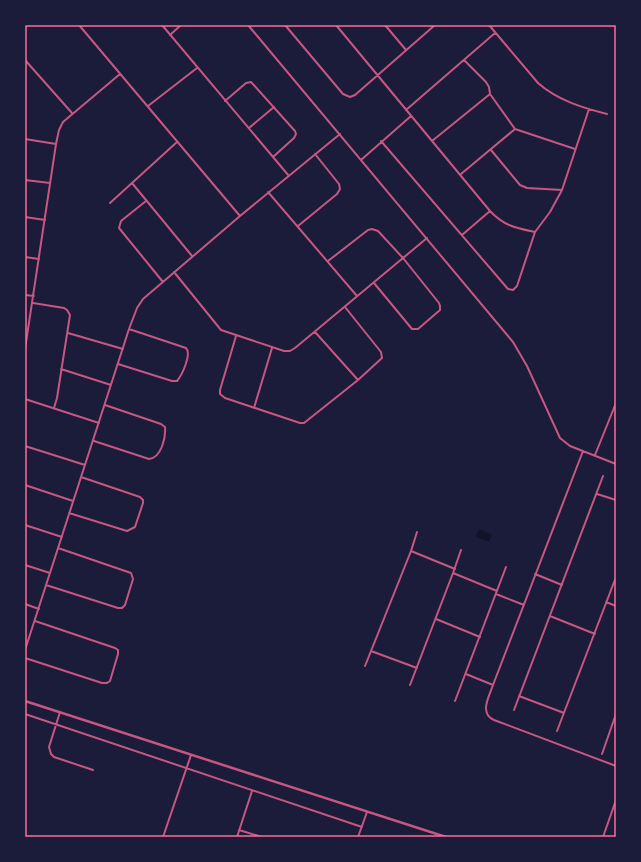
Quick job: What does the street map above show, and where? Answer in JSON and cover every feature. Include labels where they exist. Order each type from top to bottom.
[{"type":"street","points":[[79,25],[240,216]]},
{"type":"street","points":[[162,25],[289,176]]},
{"type":"street","points":[[170,35],[181,25]]},
{"type":"street","points":[[248,25],[513,342],[527,366],[560,438],[566,444],[616,464]]},
{"type":"street","points":[[285,25],[343,94],[350,97],[378,75],[435,25]]},
{"type":"street","points":[[336,25],[490,211],[506,224],[535,232]]},
{"type":"street","points":[[385,25],[406,50]]},
{"type":"street","points":[[489,25],[535,80],[544,88],[556,95],[589,109],[607,114]]},
{"type":"street","points":[[406,110],[495,33]]},
{"type":"street","points":[[25,60],[72,113]]},
{"type":"street","points":[[464,60],[486,82],[490,94],[515,129],[575,149]]},
{"type":"street","points":[[147,107],[197,68]]},
{"type":"street","points":[[25,349],[26,334],[34,296],[56,144],[61,125],[72,113],[120,74]]},
{"type":"street","points":[[225,101],[247,82],[250,82],[254,84],[295,131],[296,134],[294,138],[272,157]]},
{"type":"street","points":[[432,141],[490,94]]},
{"type":"street","points":[[248,128],[274,107]]},
{"type":"street","points":[[382,141],[505,287],[511,290],[517,286],[535,232],[550,212],[562,190],[589,109]]},
{"type":"street","points":[[361,160],[411,116]]},
{"type":"street","points":[[460,174],[515,129]]},
{"type":"street","points":[[25,650],[129,329],[139,304],[192,256],[340,134]]},
{"type":"street","points":[[25,139],[56,144]]},
{"type":"street","points":[[110,203],[177,142]]},
{"type":"street","points":[[490,150],[520,185],[527,188],[562,190]]},
{"type":"street","points":[[298,226],[340,190],[339,184],[315,154]]},
{"type":"street","points":[[25,180],[50,183]]},
{"type":"street","points":[[132,183],[192,256]]},
{"type":"street","points":[[268,192],[357,296]]},
{"type":"street","points":[[146,201],[121,221],[119,228],[163,282]]},
{"type":"street","points":[[462,235],[490,211]]},
{"type":"street","points":[[25,217],[45,220]]},
{"type":"street","points":[[328,262],[368,230],[372,229],[380,232],[403,258],[440,306],[440,310],[420,328],[410,328],[374,283]]},
{"type":"street","points":[[174,272],[216,326],[221,330],[284,351],[295,348],[427,238]]},
{"type":"street","points":[[25,257],[39,259]]},
{"type":"street","points":[[25,295],[34,296]]},
{"type":"street","points":[[32,303],[67,310],[70,318],[54,408]]},
{"type":"street","points":[[236,336],[220,394],[225,398],[300,423],[304,423],[358,380],[381,360],[383,355],[345,307]]},
{"type":"street","points":[[118,364],[172,381],[177,381],[189,355],[186,348],[129,329]]},
{"type":"street","points":[[315,332],[358,380]]},
{"type":"street","points":[[68,333],[123,349]]},
{"type":"street","points":[[254,408],[272,348]]},
{"type":"street","points":[[61,370],[111,385]]},
{"type":"street","points":[[25,399],[99,423]]},
{"type":"street","points":[[595,456],[616,403]]},
{"type":"street","points":[[93,441],[148,459],[153,459],[159,453],[166,432],[165,427],[161,424],[105,405]]},
{"type":"street","points":[[25,446],[85,465]]},
{"type":"street","points":[[583,451],[485,706],[486,714],[489,718],[616,766]]},
{"type":"street","points":[[514,710],[603,476]]},
{"type":"street","points":[[69,513],[127,531],[135,527],[143,503],[143,500],[140,497],[81,477]]},
{"type":"street","points":[[25,485],[74,501]]},
{"type":"street","points":[[597,494],[616,500]]},
{"type":"street","points":[[25,525],[62,537]]},
{"type":"street","points":[[366,666],[416,532]]},
{"type":"street","points":[[46,585],[118,608],[125,606],[133,579],[131,573],[58,548]]},
{"type":"street","points":[[410,685],[418,668],[461,550]]},
{"type":"street","points":[[410,551],[455,569]]},
{"type":"street","points":[[25,565],[50,573]]},
{"type":"street","points":[[455,701],[506,567]]},
{"type":"street","points":[[453,573],[497,591]]},
{"type":"street","points":[[535,574],[562,585]]},
{"type":"street","points":[[557,731],[616,577]]},
{"type":"street","points":[[496,594],[524,605]]},
{"type":"street","points":[[606,602],[616,606]]},
{"type":"street","points":[[25,604],[39,609]]},
{"type":"street","points":[[550,616],[595,634]]},
{"type":"street","points":[[436,619],[480,637]]},
{"type":"street","points":[[25,658],[102,683],[107,683],[110,681],[118,654],[118,650],[115,648],[35,621]]},
{"type":"street","points":[[371,651],[418,668]]},
{"type":"street","points":[[466,674],[493,685]]},
{"type":"street","points":[[519,696],[564,713]]},
{"type":"street","points":[[25,701],[446,837]]},
{"type":"street","points":[[60,712],[49,747],[51,754],[54,757],[92,770]]},
{"type":"street","points":[[25,714],[187,767],[252,791],[362,827]]},
{"type":"street","points":[[602,754],[616,714]]},
{"type":"street","points":[[164,837],[191,755]]},
{"type":"street","points":[[237,837],[252,791]]},
{"type":"street","points":[[602,837],[616,800]]},
{"type":"street","points":[[358,837],[367,812]]},
{"type":"street","points":[[239,830],[262,837]]},
{"type":"shaded area","points":[[479,529],[492,535],[489,542],[476,537]]}]
